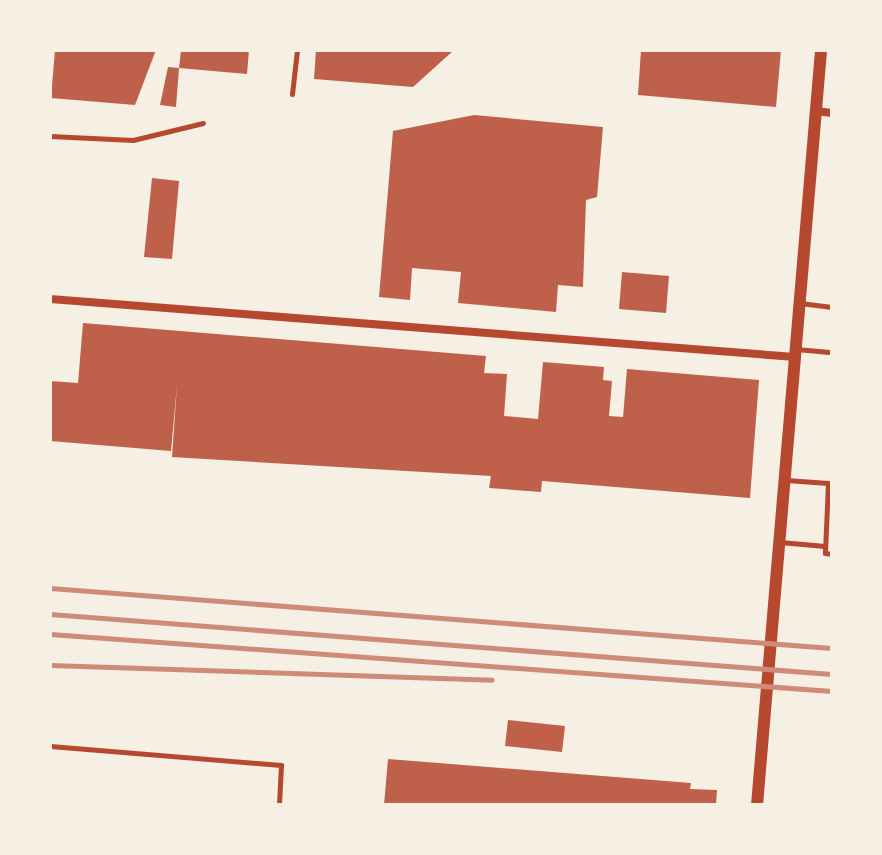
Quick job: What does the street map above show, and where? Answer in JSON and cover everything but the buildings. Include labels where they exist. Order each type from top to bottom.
[{"type":"street","points":[[757,805],[821,50]]},
{"type":"street","points":[[815,111],[832,113]]},
{"type":"street","points":[[50,299],[795,353]]},
{"type":"lane","points":[[292,94],[297,50]]},
{"type":"lane","points":[[50,136],[133,140],[203,123]]},
{"type":"lane","points":[[799,303],[832,307]]},
{"type":"lane","points":[[795,353],[832,352]]},
{"type":"lane","points":[[784,480],[828,483],[825,546]]},
{"type":"lane","points":[[779,542],[825,546],[832,554]]},
{"type":"lane","points":[[50,746],[281,765],[279,805]]},
{"type":"railway","points":[[50,588],[832,648]]},
{"type":"railway","points":[[50,614],[832,674]]},
{"type":"railway","points":[[50,634],[832,691]]},
{"type":"railway","points":[[50,665],[492,680]]}]
